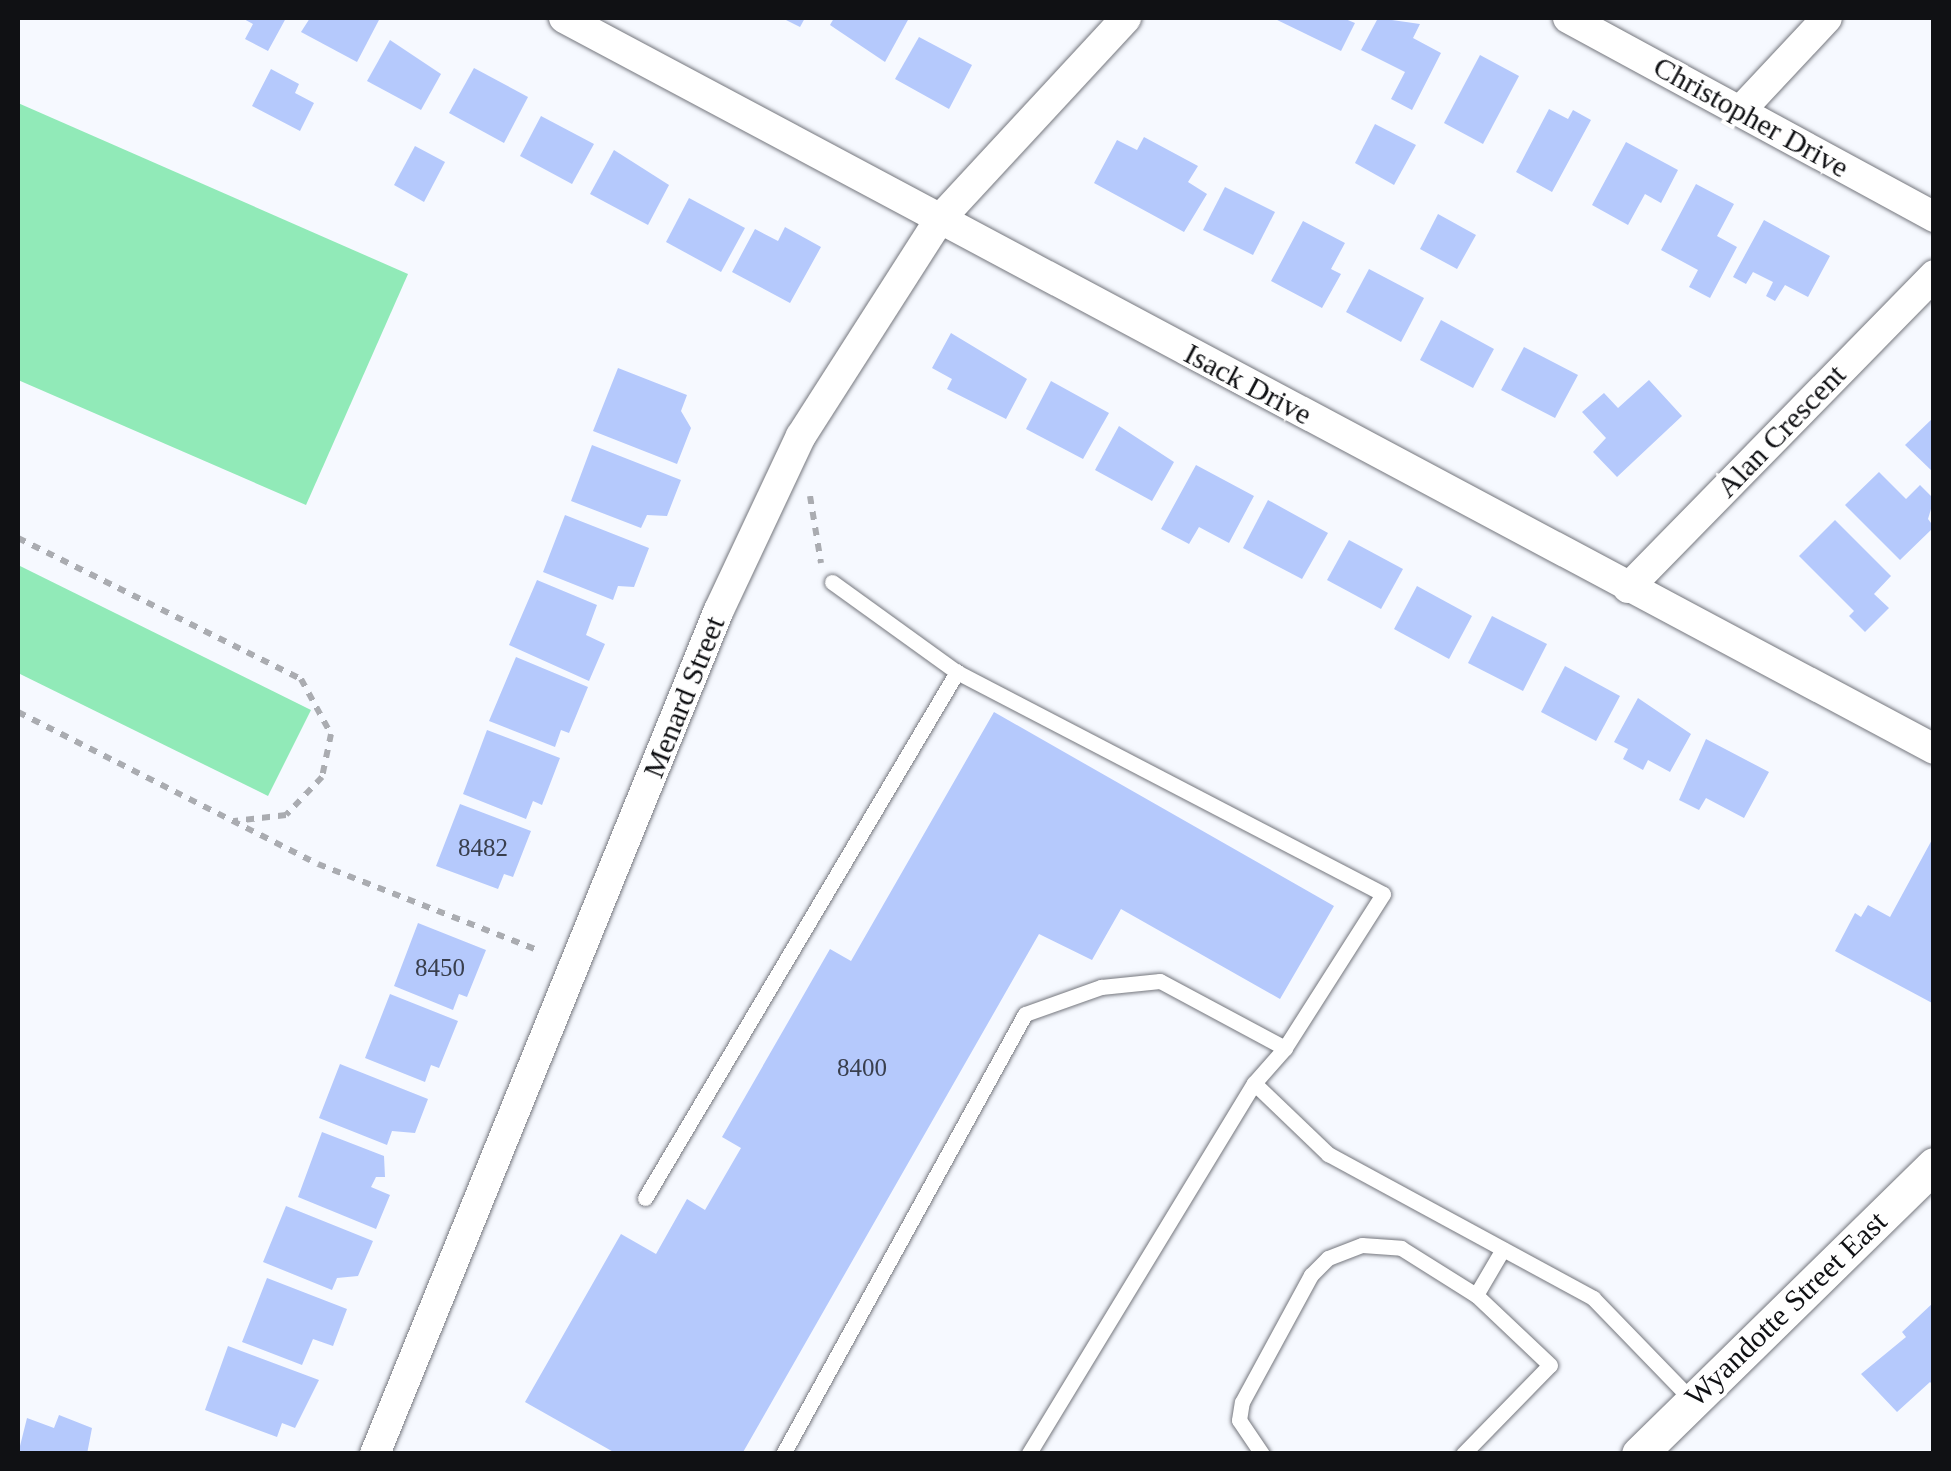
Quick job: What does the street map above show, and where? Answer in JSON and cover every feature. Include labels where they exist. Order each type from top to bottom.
[{"type":"street","name":"Isack Drive","points":[[564,18],[1934,750]]},
{"type":"street","name":"Menard Street","points":[[375,1454],[719,610],[801,436],[940,220],[1126,18]]},
{"type":"street","name":"Christopher Drive","points":[[1568,18],[1934,218]]},
{"type":"street","points":[[1740,111],[1827,18]]},
{"type":"street","name":"Alan Crescent","points":[[1628,588],[1934,274]]},
{"type":"street","name":"Wyandotte Street East","points":[[1639,1454],[1934,1164]]},
{"type":"lane","points":[[832,582],[956,672],[1383,894],[1285,1048],[1254,1083],[1028,1454]]},
{"type":"lane","points":[[646,1198],[956,672]]},
{"type":"lane","points":[[783,1454],[1025,1014],[1100,987],[1160,980],[1285,1048]]},
{"type":"lane","points":[[1254,1083],[1328,1154],[1593,1298],[1692,1400]]},
{"type":"lane","points":[[1262,1454],[1239,1420],[1242,1402],[1311,1275],[1328,1258],[1362,1245],[1401,1248],[1476,1295],[1550,1365],[1464,1454]]},
{"type":"lane","points":[[1476,1295],[1503,1249]]},
{"type":"path","points":[[801,436],[822,570],[832,582]]},
{"type":"path","points":[[18,538],[301,679],[331,734],[322,777],[286,814],[232,821]]},
{"type":"path","points":[[18,712],[318,864],[538,950]]},
{"type":"green space","points":[[18,103],[408,274],[306,505],[18,380]]},
{"type":"green space","points":[[18,565],[311,710],[268,796],[18,673]]},
{"type":"building","points":[[242,18],[286,18],[268,51],[245,39],[253,24]]},
{"type":"building","points":[[310,18],[380,18],[357,62],[301,32]]},
{"type":"building","points":[[782,18],[805,18],[800,27]]},
{"type":"building","points":[[834,18],[909,18],[885,62],[830,25]]},
{"type":"building","points":[[1273,18],[1343,18],[1355,23],[1341,51]]},
{"type":"building","points":[[1378,18],[1420,24],[1413,38],[1441,53],[1412,110],[1391,99],[1405,72],[1361,50]]},
{"type":"building","points":[[919,37],[972,65],[949,109],[895,79]]},
{"type":"building","points":[[390,40],[441,74],[421,110],[367,81]]},
{"type":"building","points":[[1480,55],[1519,76],[1483,144],[1444,123]]},
{"type":"building","points":[[474,68],[528,97],[504,143],[449,113]]},
{"type":"building","points":[[271,69],[299,84],[295,93],[314,103],[300,131],[252,106]]},
{"type":"building","points":[[1549,109],[1568,119],[1573,110],[1591,120],[1552,192],[1516,172]]},
{"type":"building","points":[[541,116],[594,144],[572,184],[520,156]]},
{"type":"building","points":[[1375,124],[1416,145],[1394,185],[1355,163]]},
{"type":"building","points":[[1144,137],[1198,166],[1188,182],[1207,194],[1184,232],[1094,183],[1117,140],[1137,150]]},
{"type":"building","points":[[1626,142],[1678,170],[1661,203],[1645,194],[1628,225],[1592,205]]},
{"type":"building","points":[[415,146],[445,162],[424,202],[394,185]]},
{"type":"building","points":[[614,150],[669,185],[648,225],[590,194]]},
{"type":"building","points":[[1696,184],[1734,204],[1717,236],[1737,247],[1710,298],[1689,287],[1698,270],[1661,250]]},
{"type":"building","points":[[1225,187],[1275,212],[1253,255],[1203,230]]},
{"type":"building","points":[[689,198],[745,228],[721,272],[666,242]]},
{"type":"building","points":[[1438,214],[1476,235],[1457,269],[1420,249]]},
{"type":"building","points":[[1764,220],[1830,256],[1808,297],[1785,285],[1775,301],[1766,296],[1773,282],[1753,272],[1746,284],[1733,277]]},
{"type":"building","points":[[1303,221],[1345,243],[1331,269],[1341,274],[1322,308],[1271,281]]},
{"type":"building","points":[[785,227],[821,247],[790,303],[732,272],[755,229],[778,241]]},
{"type":"building","points":[[1369,269],[1424,298],[1401,342],[1346,312]]},
{"type":"building","points":[[1441,320],[1494,349],[1473,388],[1420,360]]},
{"type":"building","points":[[951,333],[1027,379],[1006,419],[947,389],[952,379],[932,368]]},
{"type":"building","points":[[1524,347],[1578,375],[1555,418],[1501,390]]},
{"type":"building","points":[[618,368],[687,395],[681,411],[691,428],[677,464],[593,431]]},
{"type":"building","points":[[1649,380],[1682,416],[1617,477],[1593,452],[1606,438],[1582,412],[1604,393],[1618,408]]},
{"type":"building","points":[[1051,381],[1109,413],[1083,459],[1026,429]]},
{"type":"building","points":[[1934,417],[1934,473],[1905,445]]},
{"type":"building","points":[[1119,426],[1174,462],[1152,501],[1095,470]]},
{"type":"building","points":[[592,445],[681,480],[667,516],[647,515],[641,528],[571,501]]},
{"type":"building","points":[[1196,465],[1254,496],[1229,543],[1199,527],[1189,544],[1161,529]]},
{"type":"building","points":[[1879,472],[1906,499],[1920,485],[1934,499],[1928,519],[1934,527],[1900,560],[1845,505]]},
{"type":"building","points":[[1268,500],[1328,533],[1302,579],[1243,548]]},
{"type":"building","points":[[565,515],[649,548],[634,587],[618,586],[613,600],[543,572]]},
{"type":"building","points":[[1835,520],[1891,576],[1874,594],[1889,608],[1865,632],[1849,616],[1854,611],[1799,556]]},
{"type":"building","points":[[1349,540],[1403,569],[1381,609],[1327,580]]},
{"type":"building","points":[[537,580],[597,605],[586,635],[605,644],[589,681],[509,645]]},
{"type":"building","points":[[1417,586],[1472,616],[1449,659],[1394,629]]},
{"type":"building","points":[[1492,616],[1547,644],[1523,691],[1468,663]]},
{"type":"building","points":[[516,657],[588,687],[569,733],[561,730],[555,747],[489,721]]},
{"type":"building","points":[[1565,666],[1620,696],[1596,741],[1541,712]]},
{"type":"building","points":[[1638,698],[1691,734],[1670,772],[1648,760],[1643,770],[1623,759],[1628,749],[1614,742]]},
{"type":"building","points":[[994,712],[1334,906],[1280,999],[1121,909],[1092,960],[1039,934],[742,1454],[617,1454],[525,1402],[621,1234],[656,1254],[687,1199],[705,1210],[741,1148],[722,1137],[830,949],[851,961]]},
{"type":"building","points":[[487,730],[560,758],[542,805],[533,801],[526,819],[463,794]]},
{"type":"building","points":[[1706,739],[1769,772],[1744,818],[1706,798],[1699,810],[1679,800]]},
{"type":"building","points":[[460,804],[531,831],[513,877],[504,874],[498,889],[436,866]]},
{"type":"building","points":[[1934,836],[1934,1004],[1835,951],[1855,913],[1861,917],[1868,905],[1890,917]]},
{"type":"building","points":[[418,923],[486,950],[467,997],[459,994],[453,1010],[394,986]]},
{"type":"building","points":[[390,994],[458,1021],[439,1068],[431,1065],[425,1082],[365,1058]]},
{"type":"building","points":[[340,1064],[428,1099],[415,1133],[392,1131],[387,1145],[319,1118]]},
{"type":"building","points":[[322,1132],[384,1156],[385,1177],[376,1177],[371,1187],[390,1195],[376,1229],[298,1197]]},
{"type":"building","points":[[286,1206],[373,1241],[358,1276],[337,1278],[332,1290],[263,1262]]},
{"type":"building","points":[[267,1278],[347,1309],[333,1346],[313,1339],[302,1365],[242,1342]]},
{"type":"building","points":[[1934,1302],[1934,1386],[1930,1382],[1897,1412],[1861,1374],[1906,1337],[1902,1332]]},
{"type":"building","points":[[228,1346],[319,1380],[295,1428],[282,1423],[277,1437],[205,1410]]},
{"type":"building","points":[[59,1415],[92,1428],[87,1454],[18,1454],[27,1418],[54,1428]]}]
